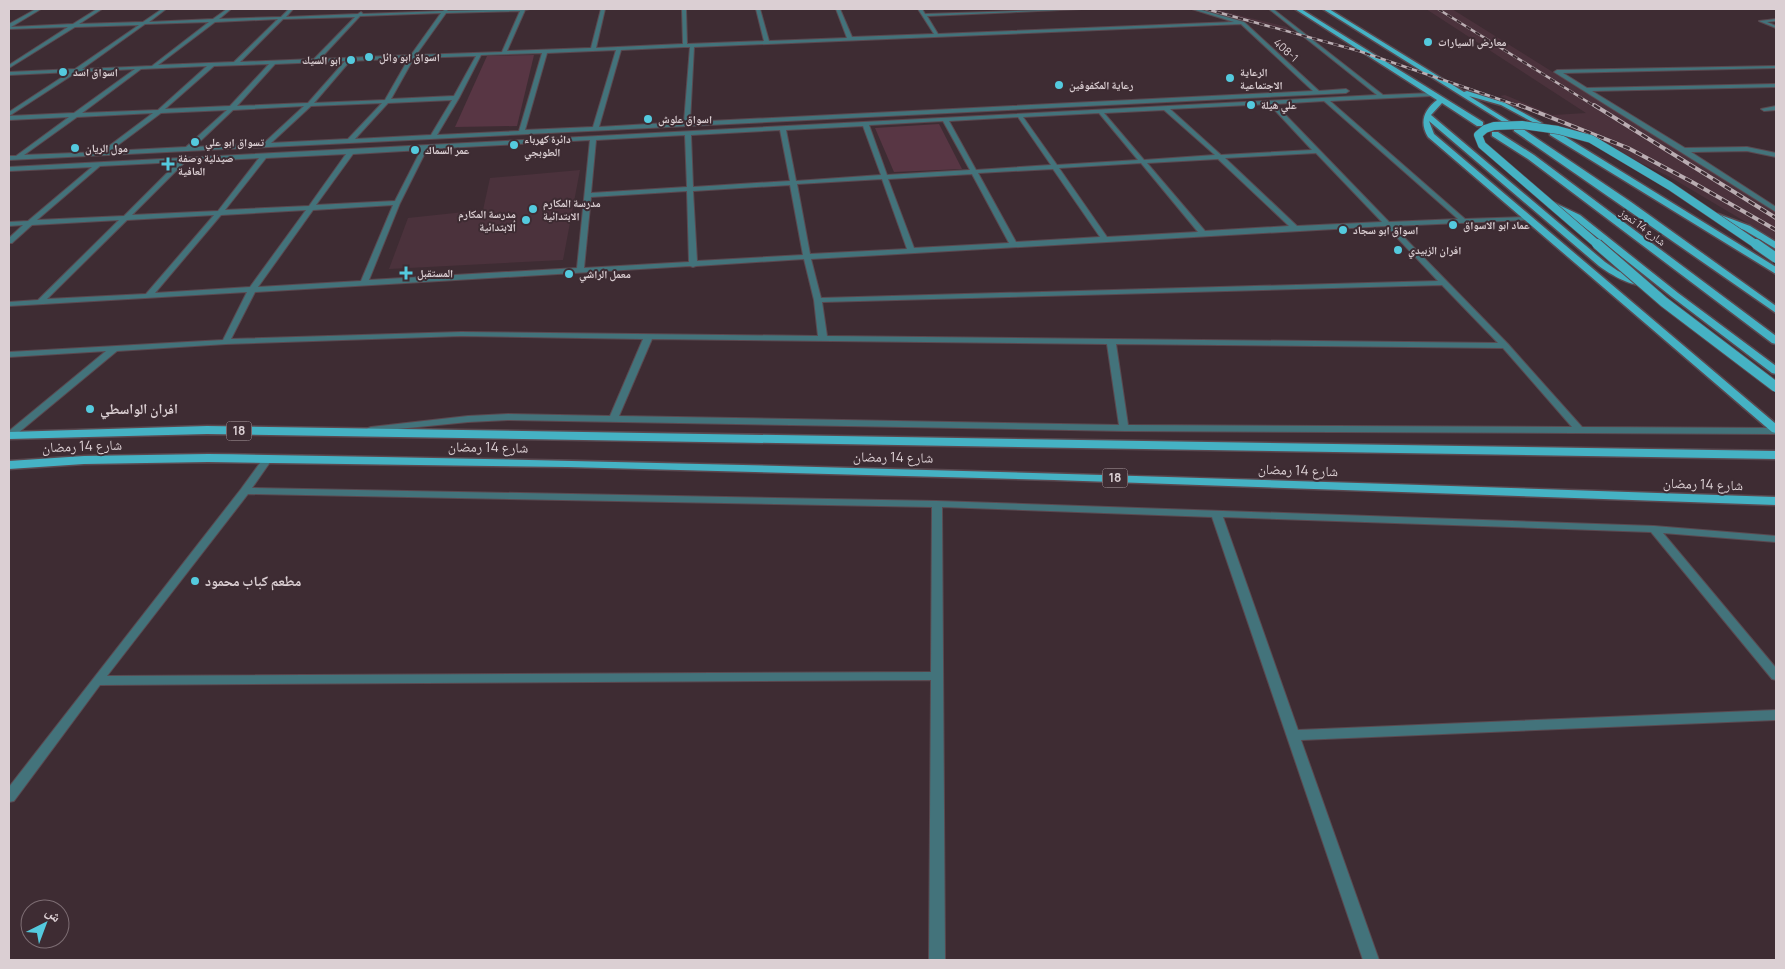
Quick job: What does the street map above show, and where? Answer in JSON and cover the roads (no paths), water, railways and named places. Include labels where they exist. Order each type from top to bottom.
[{"type":"main road","points":[[1298,9],[1480,124]]},
{"type":"main road","points":[[1326,9],[1505,121]]},
{"type":"main road","points":[[1455,90],[1503,104],[1538,123]]},
{"type":"main road","points":[[1441,100],[1426,115],[1426,129],[1431,135],[1776,430]]},
{"type":"main road","points":[[1426,115],[1608,268],[1642,283]]},
{"type":"main road","points":[[1776,258],[1718,217],[1645,170],[1585,137],[1550,128],[1524,126],[1494,126],[1480,132],[1478,135],[1482,145],[1689,323],[1776,387]]},
{"type":"main road","name":"شارع 14 تموز","points":[[1517,129],[1628,204],[1776,310]]},
{"type":"main road","points":[[1552,133],[1776,270]]},
{"type":"main road","name":"شارع 14 تموز","points":[[1495,134],[1531,157],[1776,340]]},
{"type":"main road","points":[[1552,205],[1577,217],[1675,295],[1776,371]]},
{"type":"main road","points":[[1718,217],[1747,228],[1776,246]]},
{"type":"main road","name":"شارع 14 رمضان","points":[[9,436],[142,431],[344,433],[1776,455]]},
{"type":"main road","name":"شارع 14 رمضان","points":[[9,464],[147,458],[268,458],[1054,476],[1776,501]]},
{"type":"street","points":[[9,27],[39,9]]},
{"type":"street","points":[[9,67],[100,9]]},
{"type":"street","points":[[9,114],[164,9]]},
{"type":"street","points":[[153,67],[229,9]]},
{"type":"street","points":[[235,64],[291,9]]},
{"type":"street","points":[[315,61],[365,9]]},
{"type":"street","points":[[504,53],[523,9]]},
{"type":"street","points":[[9,27],[282,18],[446,10],[528,9]]},
{"type":"street","points":[[593,50],[603,9]]},
{"type":"street","points":[[684,9],[686,46]]},
{"type":"street","points":[[758,9],[767,42]]},
{"type":"street","points":[[838,9],[850,39]]},
{"type":"street","points":[[920,9],[937,36]]},
{"type":"street","points":[[924,15],[1080,9]]},
{"type":"street","points":[[1194,9],[1242,23]]},
{"type":"street","points":[[1271,9],[1381,96]]},
{"type":"street","points":[[350,141],[387,101],[412,57],[446,10]]},
{"type":"street","points":[[1776,20],[1761,21],[1776,27]]},
{"type":"street","points":[[9,73],[1242,23]]},
{"type":"street","name":"408-1","points":[[1242,23],[1317,92]]},
{"type":"street","points":[[687,123],[692,46]]},
{"type":"street","points":[[596,128],[619,48]]},
{"type":"street","points":[[522,131],[545,52]]},
{"type":"street","points":[[433,136],[479,54]]},
{"type":"street","points":[[266,145],[309,104],[348,60]]},
{"type":"street","points":[[188,150],[232,108],[273,62]]},
{"type":"street","points":[[102,154],[160,111],[212,65]]},
{"type":"street","points":[[1776,67],[1557,72],[1684,150],[1776,210]]},
{"type":"street","points":[[18,157],[140,68]]},
{"type":"street","points":[[1585,90],[1776,85]]},
{"type":"street","points":[[1364,90],[1422,88]]},
{"type":"street","points":[[9,158],[188,150],[511,131],[1355,91]]},
{"type":"street","points":[[10,170],[185,159],[351,152],[843,124],[1431,94]]},
{"type":"street","points":[[9,118],[456,98]]},
{"type":"street","points":[[1325,99],[1464,221]]},
{"type":"street","points":[[1270,102],[1506,346],[1580,431]]},
{"type":"street","points":[[1165,108],[1220,157],[1294,228]]},
{"type":"street","points":[[1764,109],[1776,108]]},
{"type":"street","points":[[1100,111],[1205,235]]},
{"type":"street","points":[[1018,115],[1106,241]]},
{"type":"street","points":[[839,116],[843,124]]},
{"type":"street","points":[[945,119],[1014,246]]},
{"type":"street","points":[[865,123],[912,252]]},
{"type":"street","points":[[783,128],[807,258],[818,300],[823,339]]},
{"type":"street","points":[[511,131],[502,134],[499,138],[503,141],[513,142]]},
{"type":"street","points":[[688,133],[693,265]]},
{"type":"street","points":[[450,146],[463,142],[464,139],[463,137],[451,135]]},
{"type":"street","points":[[580,271],[593,138]]},
{"type":"street","points":[[364,284],[397,203],[425,148]]},
{"type":"street","points":[[1684,150],[1746,149],[1776,155]]},
{"type":"street","points":[[588,195],[1318,151]]},
{"type":"street","points":[[226,342],[252,290],[351,152]]},
{"type":"street","points":[[149,295],[220,212],[264,156]]},
{"type":"street","points":[[40,302],[185,159]]},
{"type":"street","points":[[9,241],[99,164]]},
{"type":"street","points":[[9,224],[397,203]]},
{"type":"street","points":[[9,304],[1106,241],[1294,228],[1528,218]]},
{"type":"street","points":[[818,300],[1444,283]]},
{"type":"street","points":[[9,354],[226,342],[461,334],[1506,346]]},
{"type":"street","points":[[613,419],[649,335]]},
{"type":"street","points":[[1110,341],[1124,428]]},
{"type":"street","points":[[9,436],[115,348]]},
{"type":"street","points":[[344,433],[488,418],[1124,428],[1580,431],[1776,430]]},
{"type":"street","points":[[9,797],[245,491],[268,458]]},
{"type":"street","points":[[245,491],[937,504],[1654,529],[1776,538]]},
{"type":"street","points":[[937,504],[937,960]]},
{"type":"street","points":[[1216,513],[1371,960]]},
{"type":"street","points":[[1654,529],[1776,676]]},
{"type":"street","points":[[97,681],[937,676]]},
{"type":"street","points":[[1293,735],[1776,715]]},
{"type":"railway","points":[[1206,9],[1359,51],[1522,107]]},
{"type":"railway","points":[[1438,9],[1596,107]]},
{"type":"railway","points":[[1519,105],[1628,148],[1776,230]]},
{"type":"railway","points":[[1594,105],[1776,218]]},
{"type":"place","name":"معارض السيارات","points":[[1428,42]]},
{"type":"place","name":"اسواق ابو وائل","points":[[369,57]]},
{"type":"place","name":"ابو السيك","points":[[351,60]]},
{"type":"place","name":"اسواق اسد","points":[[63,72]]},
{"type":"place","name":"الرعاية الاجتماعية","points":[[1230,78]]},
{"type":"place","name":"رعاية المكفوفين","points":[[1059,85]]},
{"type":"place","name":"علي هيلة","points":[[1251,105]]},
{"type":"place","name":"اسواق علوش","points":[[648,119]]},
{"type":"place","name":"تسواق ابو علي","points":[[195,142]]},
{"type":"place","name":"دائرة كهرباء الطوبجي","points":[[514,145]]},
{"type":"place","name":"مول الريان","points":[[75,148]]},
{"type":"place","name":"عمر السماك","points":[[415,150]]},
{"type":"place","name":"صيدلية وصفة العافية","points":[[168,164]]},
{"type":"place","name":"مدرسة المكارم الابتدائية","points":[[533,209]]},
{"type":"place","name":"مدرسة المكارم ألابتدائية","points":[[526,220]]},
{"type":"place","name":"عماد ابو الاسواق","points":[[1453,225]]},
{"type":"place","name":"اسواق ابو سجاد","points":[[1343,230]]},
{"type":"place","name":"افران الزبيدي","points":[[1398,250]]},
{"type":"place","name":"المستقبل","points":[[406,273]]},
{"type":"place","name":"معمل الراشي","points":[[569,274]]},
{"type":"place","name":"افران الواسطي","points":[[90,409]]},
{"type":"place","name":"مطعم كباب محمود","points":[[195,581]]}]
